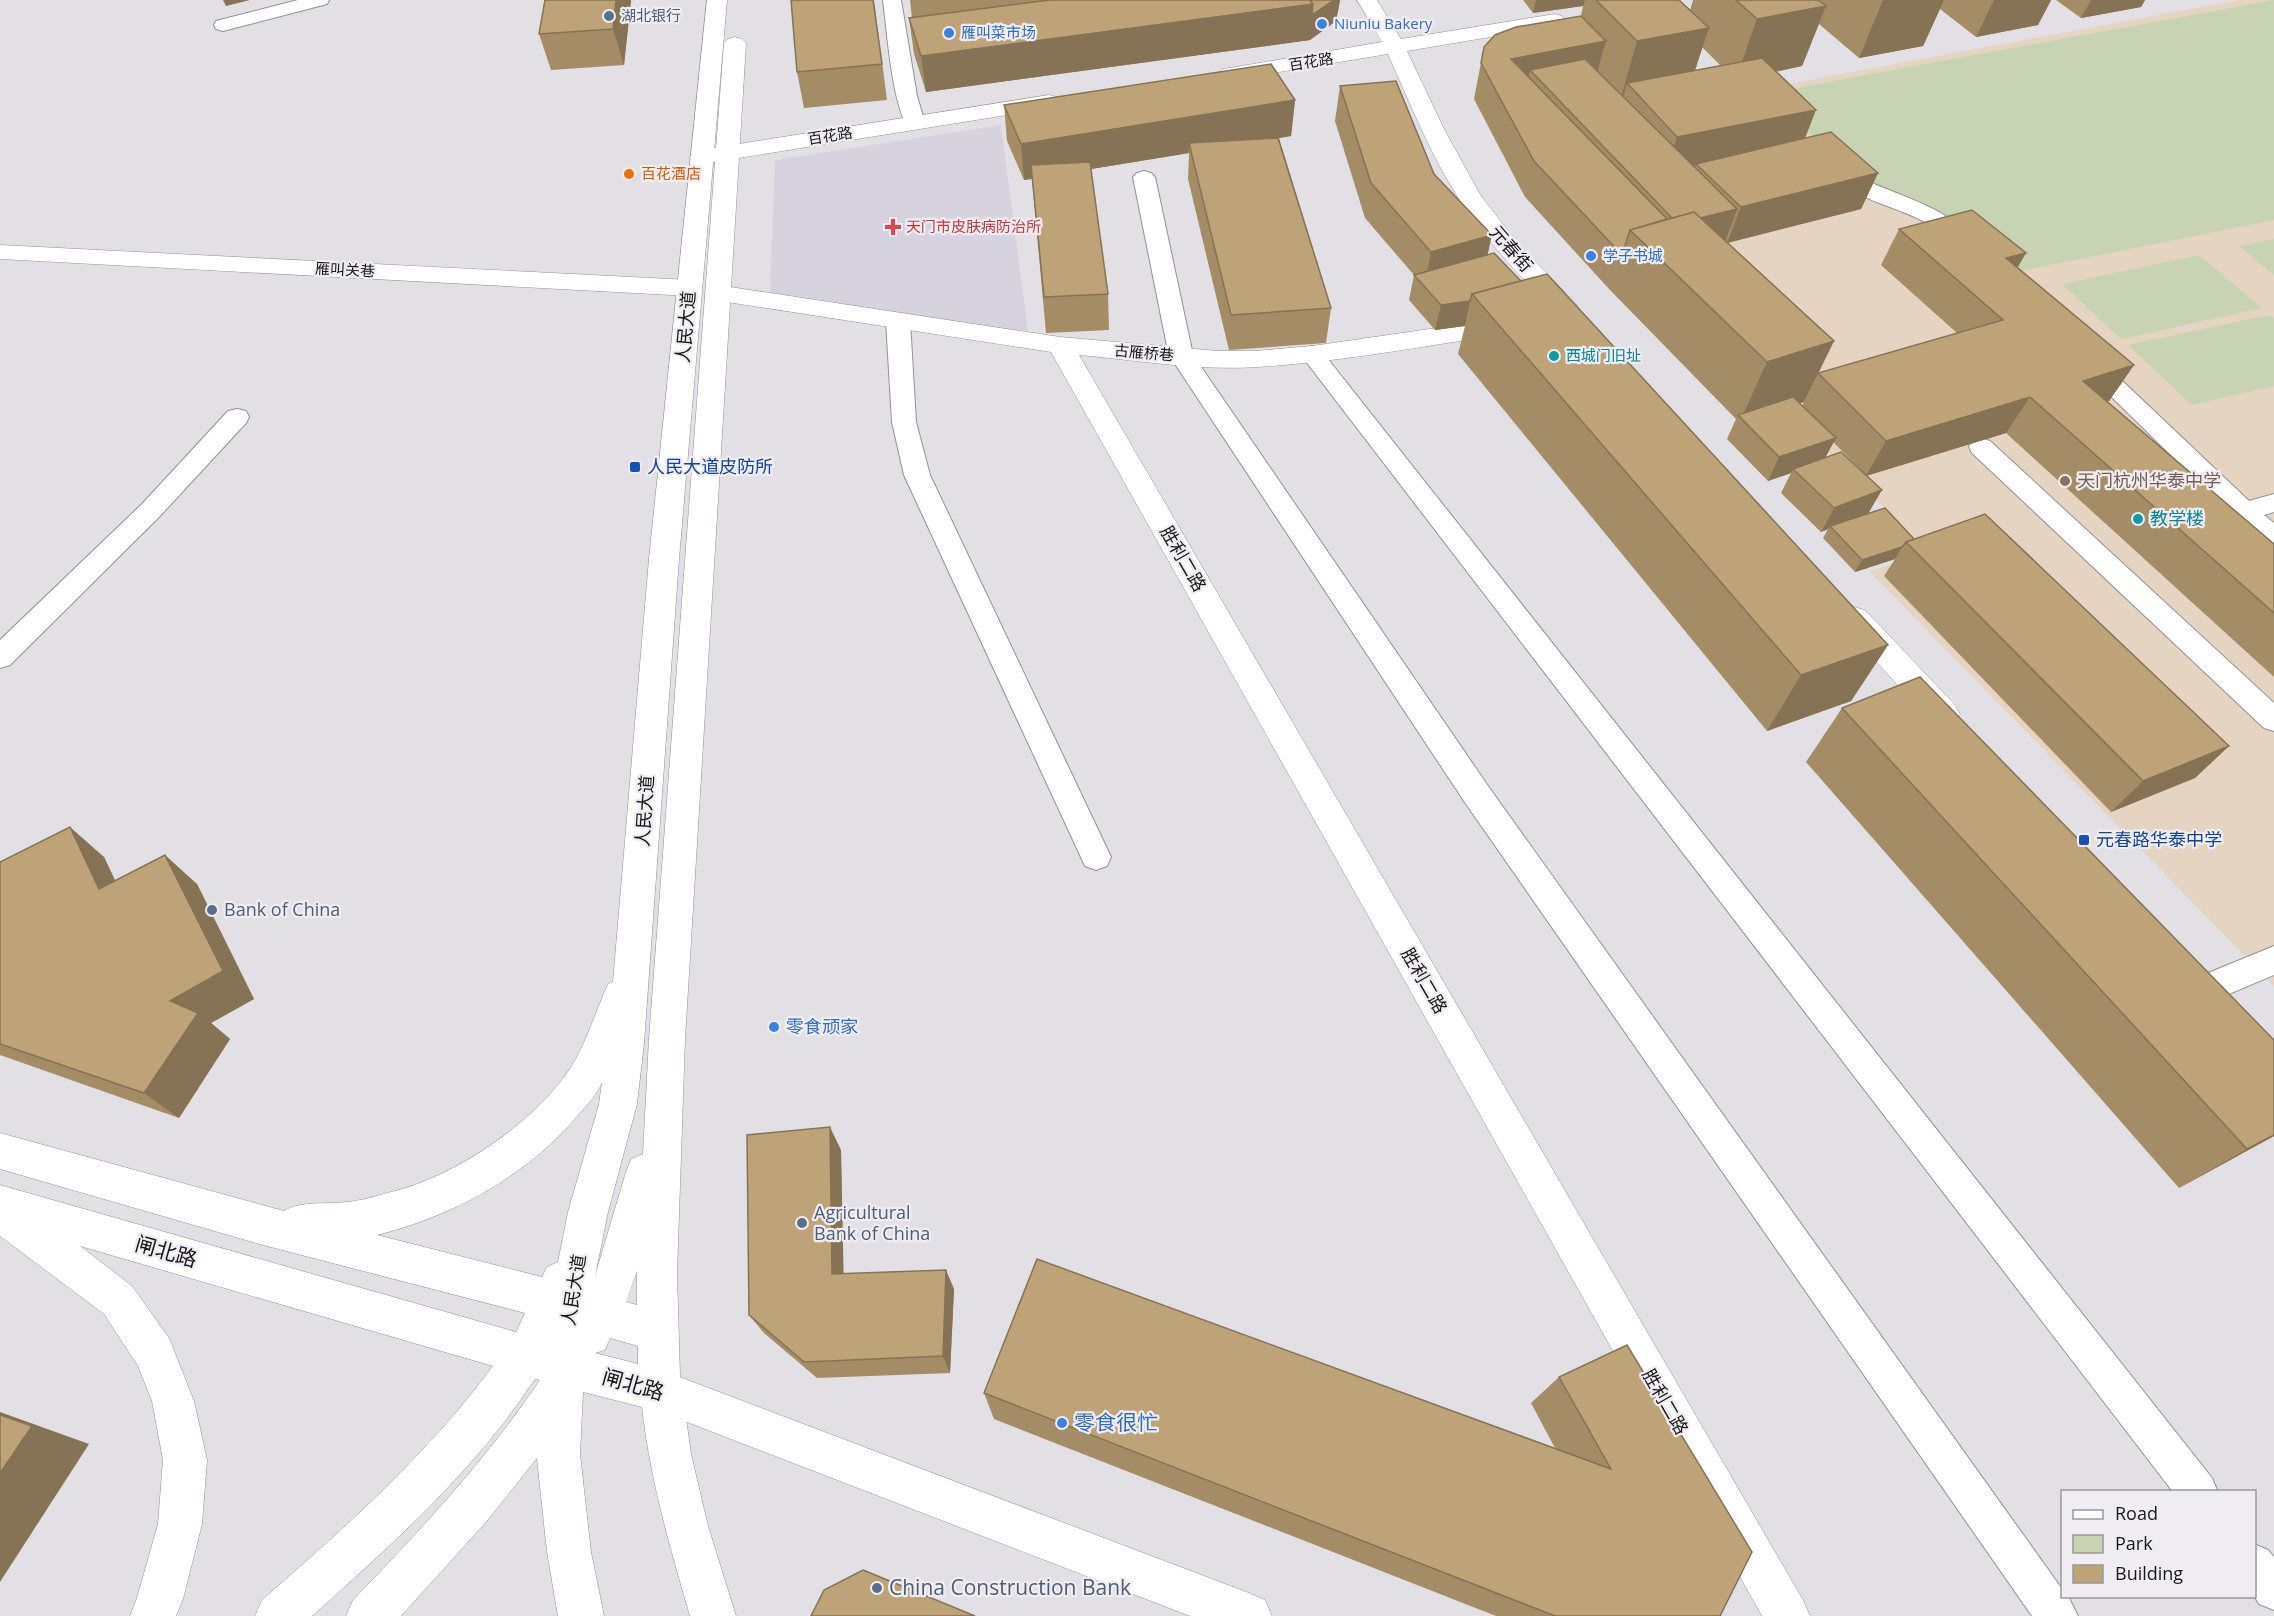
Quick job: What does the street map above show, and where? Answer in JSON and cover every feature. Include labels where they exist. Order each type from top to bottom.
[{"type":"main road","name":"人民大道","points":[[713,1616],[669,1454],[661,1391],[658,1332],[658,1223],[703,291],[713,155],[717,0]]},
{"type":"main road","name":"人民大道","points":[[713,155],[738,0]]},
{"type":"main road","name":"元春街","points":[[1367,0],[1396,49],[1433,129],[1470,198],[1510,250],[1558,323]]},
{"type":"main road","name":"百花路","points":[[1208,78],[1396,49],[1579,16]]},
{"type":"main road","name":"百花路","points":[[713,155],[1068,100]]},
{"type":"main road","name":"雁叫关巷","points":[[0,252],[703,291]]},
{"type":"main road","name":"人民大道","points":[[574,1307],[588,1212],[618,1104],[633,966],[664,559],[703,291]]},
{"type":"main road","name":"古雁桥巷","points":[[703,291],[1060,345],[1181,356],[1255,359],[1558,323]]},
{"type":"main road","name":"胜利二路","points":[[1060,345],[1787,1616]]},
{"type":"main road","points":[[1834,597],[1965,736]]},
{"type":"main road","points":[[263,1225],[347,1222],[407,1208],[462,1184],[511,1155],[552,1118],[585,1079],[633,966]]},
{"type":"main road","points":[[2194,982],[2226,1015]]},
{"type":"main road","points":[[369,1616],[487,1491],[536,1426],[574,1307],[632,1230],[649,1149],[667,1039]]},
{"type":"main road","points":[[0,1151],[263,1225],[574,1307],[658,1332]]},
{"type":"main road","name":"闸北路","points":[[0,1204],[556,1369],[661,1391],[1250,1616]]},
{"type":"main road","points":[[0,1210],[118,1300],[153,1353],[173,1401],[185,1460],[180,1524],[160,1599],[153,1616]]},
{"type":"main road","points":[[278,1616],[359,1545],[422,1482],[482,1416],[556,1369]]},
{"type":"main road","points":[[556,1369],[558,1454],[569,1552],[580,1616]]},
{"type":"lane","points":[[223,25],[320,0]]},
{"type":"lane","points":[[892,0],[907,96],[915,123]]},
{"type":"lane","points":[[1821,155],[1855,183],[1935,218],[1984,261]]},
{"type":"lane","points":[[1144,177],[1181,356],[1477,795],[2057,1616]]},
{"type":"lane","points":[[898,321],[904,422],[917,475],[1095,856]]},
{"type":"lane","points":[[2073,346],[2244,512],[2274,538]]},
{"type":"lane","points":[[1312,354],[2197,1490]]},
{"type":"lane","points":[[0,657],[151,510],[237,417]]},
{"type":"lane","points":[[1981,447],[2274,720]]},
{"type":"lane","points":[[2244,512],[2274,503]]},
{"type":"lane","points":[[2194,982],[2274,960]]},
{"type":"lane","points":[[2256,1566],[2274,1589]]},
{"type":"shaded area","name":"天门杭州华泰中学","points":[[2238,0],[2274,0],[2274,986],[1870,572],[1926,550],[1787,411],[1810,402],[1671,264],[1606,118]]},
{"type":"shaded area","name":"天门市皮肤病防治所","points":[[1001,125],[1028,331],[770,294],[775,160]]},
{"type":"green space","points":[[2274,0],[2274,220],[2005,274],[1835,158],[1768,93]]},
{"type":"green space","points":[[2274,239],[2274,275],[2239,246]]},
{"type":"green space","points":[[2199,255],[2262,308],[2121,339],[2062,284]]},
{"type":"green space","points":[[2269,315],[2274,318],[2274,386],[2192,405],[2128,345]]},
{"type":"building","points":[[545,0],[616,0],[613,29],[539,34]]},
{"type":"building","points":[[791,0],[873,0],[882,64],[797,72]]},
{"type":"building","points":[[1050,0],[1310,0],[1313,4],[921,56],[909,18]]},
{"type":"building","points":[[1310,0],[1334,0],[1312,15],[1313,4]]},
{"type":"building","points":[[1596,0],[1679,0],[1709,28],[1637,41]]},
{"type":"building","points":[[1736,0],[1818,0],[1826,6],[1757,19]]},
{"type":"building","points":[[1581,16],[1606,41],[1511,59],[1667,219],[1630,230],[1622,255],[1534,161],[1481,63],[1484,47],[1495,35],[1516,27]]},
{"type":"building","points":[[1762,58],[1816,110],[1677,137],[1627,83]]},
{"type":"building","points":[[1585,59],[1737,209],[1700,218],[1694,212],[1672,218],[1530,70]]},
{"type":"building","points":[[1271,64],[1295,100],[1021,144],[1004,105]]},
{"type":"building","points":[[1396,81],[1434,174],[1492,235],[1431,252],[1371,183],[1340,86]]},
{"type":"building","points":[[1831,132],[1878,173],[1741,207],[1696,164]]},
{"type":"building","points":[[1278,138],[1331,308],[1231,315],[1189,143]]},
{"type":"building","points":[[1090,162],[1108,294],[1044,297],[1031,165]]},
{"type":"building","points":[[1972,210],[2026,253],[2006,258],[2134,365],[2083,381],[2274,544],[2274,613],[2030,397],[1886,441],[1818,373],[2003,320],[1899,229]]},
{"type":"building","points":[[1694,212],[1834,341],[1767,362],[1630,230]]},
{"type":"building","points":[[1494,253],[1521,281],[1472,294],[1470,301],[1441,305],[1414,275]]},
{"type":"building","points":[[1547,274],[1888,645],[1801,675],[1472,294]]},
{"type":"building","points":[[1793,397],[1836,438],[1779,457],[1738,415]]},
{"type":"building","points":[[1841,452],[1882,490],[1834,508],[1793,469]]},
{"type":"building","points":[[1885,508],[1914,539],[1906,542],[1902,547],[1862,560],[1830,526]]},
{"type":"building","points":[[1985,514],[2229,746],[2143,781],[1906,542]]},
{"type":"building","points":[[1920,677],[2274,1040],[2274,1135],[2247,1149],[1842,708]]},
{"type":"building","points":[[70,827],[99,889],[165,855],[223,971],[170,1001],[198,1013],[144,1093],[0,1044],[0,862]]},
{"type":"building","name":"Agricultural Bank of China","points":[[830,1127],[832,1274],[946,1270],[943,1356],[804,1362],[749,1315],[747,1135]]},
{"type":"building","points":[[1037,1259],[1611,1469],[1559,1377],[1627,1345],[1752,1552],[1720,1616],[1555,1616],[984,1393]]},
{"type":"building","points":[[0,1415],[32,1426],[0,1473]]},
{"type":"building","name":"China Construction Bank","points":[[863,1570],[975,1616],[811,1616],[824,1590]]},
{"type":"place","name":"湖北银行","points":[[609,16]]},
{"type":"place","name":"Niuniu Bakery","points":[[1322,24]]},
{"type":"place","name":"雁叫菜市场","points":[[949,33]]},
{"type":"place","name":"百花酒店","points":[[629,174]]},
{"type":"place","name":"天门市皮肤病防治所","points":[[893,227]]},
{"type":"place","name":"学子书城","points":[[1591,256]]},
{"type":"place","name":"西城门旧址","points":[[1554,356]]},
{"type":"place","name":"人民大道皮防所","points":[[635,467]]},
{"type":"place","name":"天门杭州华泰中学","points":[[2065,481]]},
{"type":"place","name":"教学楼","points":[[2138,519]]},
{"type":"place","name":"元春路华泰中学","points":[[2084,840]]},
{"type":"place","name":"Bank of China","points":[[212,910]]},
{"type":"place","name":"零食顽家","points":[[774,1027]]},
{"type":"place","name":"Agricultural Bank of China","points":[[802,1223]]},
{"type":"place","name":"零食很忙","points":[[1062,1423]]},
{"type":"place","name":"China Construction Bank","points":[[877,1588]]}]
